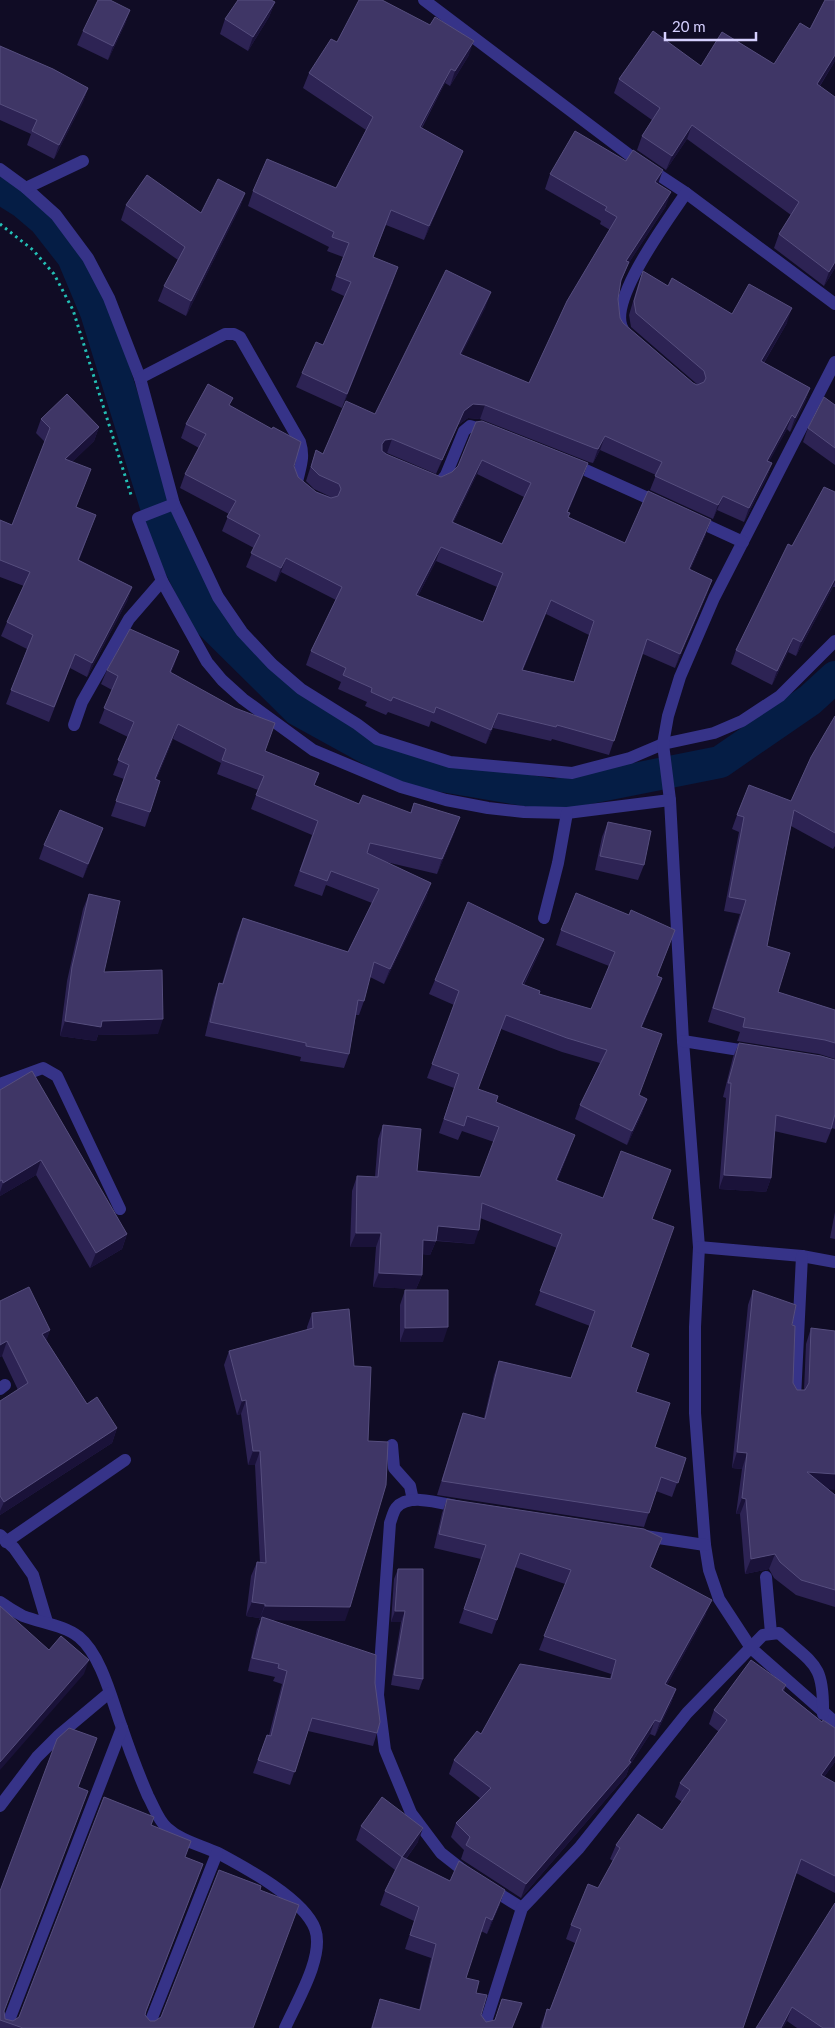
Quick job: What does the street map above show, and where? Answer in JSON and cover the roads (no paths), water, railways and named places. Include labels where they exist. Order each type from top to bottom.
[{"type":"street","points":[[424,0],[636,160],[686,193],[835,304]]},
{"type":"street","points":[[26,188],[83,161]]},
{"type":"street","points":[[0,169],[26,188],[56,216],[88,258],[110,298],[140,378],[170,506],[218,597],[242,632],[272,664],[300,689],[358,724],[377,739],[450,762],[572,773],[664,750],[714,733],[762,710],[780,696],[835,641]]},
{"type":"street","points":[[637,343],[624,331],[620,322],[621,309],[634,274],[686,193]]},
{"type":"street","points":[[140,378],[225,334],[234,334],[240,337],[300,442],[304,453],[297,482],[298,486],[306,495],[316,499]]},
{"type":"street","points":[[835,362],[714,598],[691,648],[668,716],[664,750],[670,800],[684,1041],[699,1246],[694,1326],[696,1413],[705,1545],[709,1570],[719,1598],[751,1648],[823,1714],[835,1722]]},
{"type":"street","points":[[418,476],[434,483],[440,481],[446,475],[464,431],[470,426],[479,427],[497,434]]},
{"type":"street","points":[[558,458],[743,542]]},
{"type":"street","points":[[170,506],[144,515],[162,581],[207,662],[222,680],[282,729],[313,750],[401,788],[446,800],[524,812],[567,813],[670,800]]},
{"type":"street","points":[[74,725],[82,702],[130,619],[162,581]]},
{"type":"street","points":[[544,918],[558,863],[567,813]]},
{"type":"street","points":[[684,1041],[760,1053]]},
{"type":"street","points":[[0,1084],[43,1068],[57,1076],[120,1209]]},
{"type":"street","points":[[699,1246],[802,1256],[835,1262]]},
{"type":"street","points":[[795,1398],[802,1256]]},
{"type":"street","points":[[392,1445],[394,1468],[410,1486],[413,1500]]},
{"type":"street","points":[[47,1622],[33,1575],[3,1539],[125,1460]]},
{"type":"street","points":[[469,1508],[413,1500],[395,1508],[390,1523],[378,1695],[385,1750],[411,1813],[441,1853],[462,1871],[522,1908]]},
{"type":"street","points":[[629,1533],[705,1545]]},
{"type":"street","points":[[766,1577],[771,1633]]},
{"type":"street","points":[[2,1607],[23,1616],[47,1622],[79,1636],[90,1650],[110,1693],[122,1728],[159,1819],[176,1835],[217,1853],[289,1897],[306,1913],[315,1929],[317,1943],[310,1972],[285,2028]]},
{"type":"street","points":[[484,2028],[522,1908],[579,1848],[687,1713],[762,1635],[779,1633],[816,1666],[821,1675],[824,1688],[823,1714]]},
{"type":"street","points":[[0,1806],[37,1757],[58,1735],[110,1693]]},
{"type":"street","points":[[6,2028],[122,1728]]},
{"type":"street","points":[[148,2028],[217,1853]]},
{"type":"waterway","points":[[0,188],[24,203],[44,220],[73,257],[96,312],[166,539],[207,620],[298,710],[407,770],[554,795],[720,762],[810,700],[835,677]]}]
